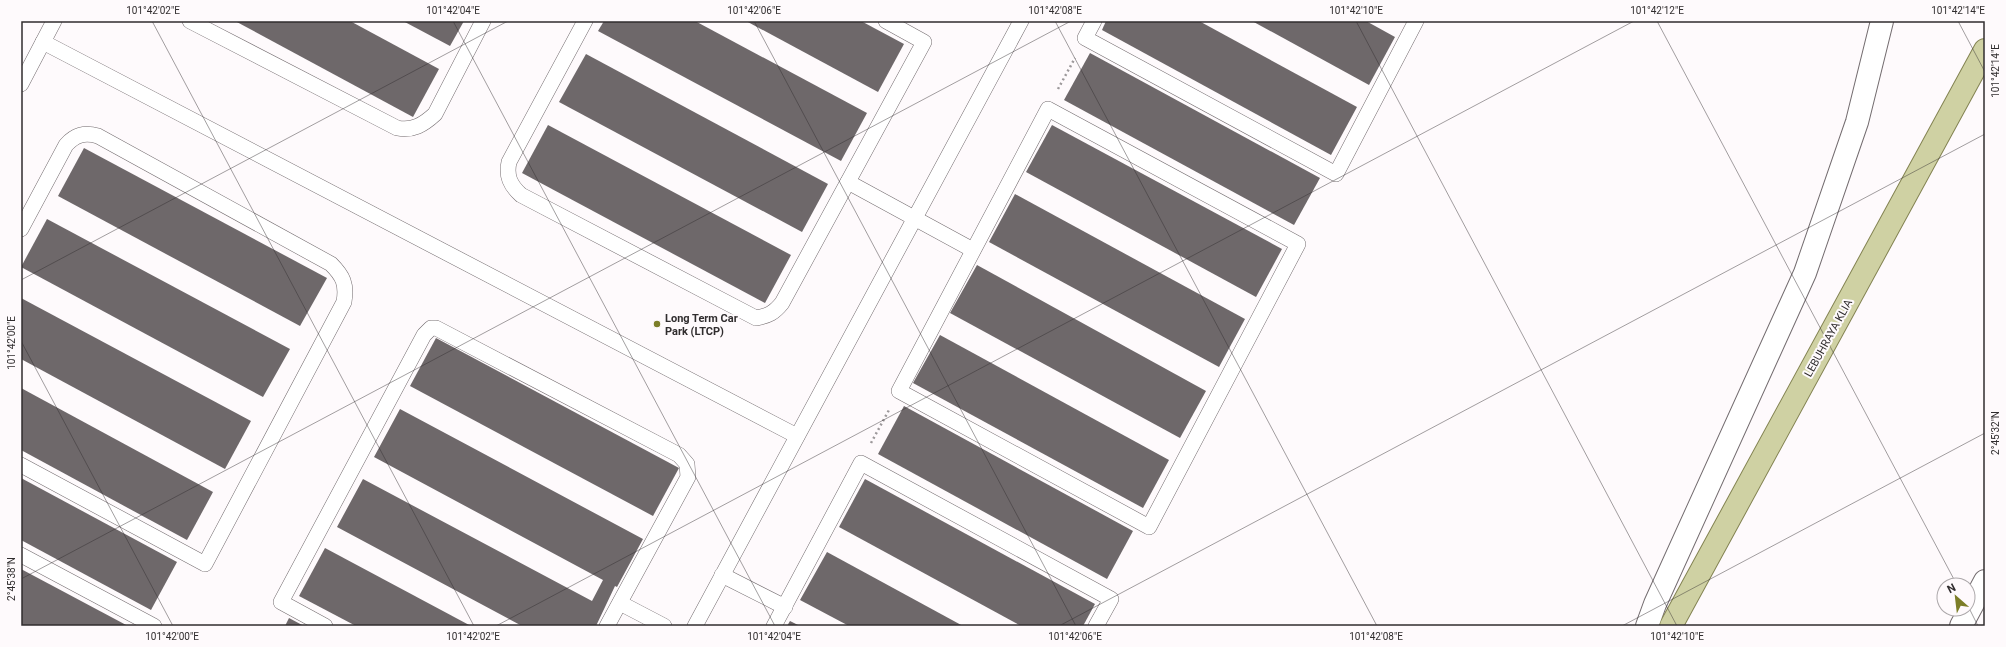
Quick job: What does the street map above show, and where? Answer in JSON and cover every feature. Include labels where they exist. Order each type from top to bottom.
[{"type":"main road","name":"LEBUHRAYA KLIA","points":[[1671,626],[1985,50]]},
{"type":"street","points":[[1647,626],[1658,597],[1804,273],[1857,122],[1882,21]]},
{"type":"street","points":[[1961,626],[1985,581]]},
{"type":"lane","points":[[21,84],[54,21]]},
{"type":"lane","points":[[190,21],[397,128],[406,130],[426,122],[435,114],[483,21]]},
{"type":"lane","points":[[585,21],[509,162],[507,170],[508,179],[514,189],[521,195],[756,318],[766,317],[776,311],[782,303],[924,42],[886,21]]},
{"type":"lane","points":[[695,626],[796,436],[1021,21]]},
{"type":"lane","points":[[1094,21],[1085,38],[1336,174],[1416,21]]},
{"type":"lane","points":[[43,42],[796,436]]},
{"type":"lane","points":[[1048,109],[1298,244],[1149,527],[898,392],[1048,109]]},
{"type":"lane","points":[[21,229],[66,145],[72,138],[80,134],[89,133],[98,136],[331,264],[345,281],[346,290],[344,302],[205,564],[21,465]]},
{"type":"lane","points":[[848,182],[973,250]]},
{"type":"lane","points":[[325,626],[281,602],[424,335],[431,328],[436,328],[684,458],[687,464],[688,477],[607,626]]},
{"type":"lane","points":[[774,626],[861,463],[1111,598],[1096,626]]},
{"type":"lane","points":[[21,555],[154,626]]},
{"type":"lane","points":[[722,575],[785,607]]},
{"type":"lane","points":[[620,603],[664,626]]},
{"type":"path","points":[[1048,109],[1085,38]]},
{"type":"path","points":[[861,463],[898,392]]},
{"type":"building","points":[[235,21],[350,21],[439,69],[413,117]]},
{"type":"building","points":[[403,21],[464,21],[450,46]]},
{"type":"building","points":[[604,21],[695,21],[867,113],[841,161],[598,31]]},
{"type":"building","points":[[746,21],[861,21],[904,44],[878,92]]},
{"type":"building","points":[[1106,21],[1199,21],[1357,107],[1331,155],[1102,30]]},
{"type":"building","points":[[1252,21],[1366,21],[1395,37],[1369,85]]},
{"type":"building","points":[[1090,53],[1320,178],[1294,225],[1064,100]]},
{"type":"building","points":[[586,54],[828,184],[802,232],[559,102]]},
{"type":"building","points":[[548,125],[791,255],[765,303],[522,173]]},
{"type":"building","points":[[1052,125],[1282,249],[1256,297],[1026,172]]},
{"type":"building","points":[[84,148],[327,278],[300,326],[58,196]]},
{"type":"building","points":[[1015,194],[1245,319],[1219,367],[989,242]]},
{"type":"building","points":[[47,219],[290,349],[263,397],[21,267]]},
{"type":"building","points":[[977,265],[1206,391],[1180,438],[950,313]]},
{"type":"building","points":[[21,298],[251,421],[225,469],[21,359]]},
{"type":"building","points":[[940,335],[1169,460],[1143,508],[913,383]]},
{"type":"building","points":[[436,338],[679,468],[653,516],[410,386]]},
{"type":"building","points":[[21,388],[213,492],[187,540],[21,450]]},
{"type":"building","points":[[904,406],[1133,531],[1107,579],[878,454]]},
{"type":"building","points":[[400,409],[643,539],[617,587],[615,586],[596,626],[522,626],[337,527],[363,479],[592,601],[603,580],[374,457]]},
{"type":"building","points":[[21,478],[177,562],[151,610],[21,540]]},
{"type":"building","points":[[865,479],[1095,604],[1083,626],[1021,626],[839,527]]},
{"type":"building","points":[[325,548],[471,626],[356,626],[299,596]]},
{"type":"building","points":[[827,552],[963,626],[849,626],[800,600]]},
{"type":"building","points":[[21,569],[128,626],[21,626]]},
{"type":"building","points":[[289,618],[304,626],[285,626]]},
{"type":"building","points":[[790,621],[800,626],[787,626]]},
{"type":"place","name":"Long Term Car Park (LTCP)","points":[[657,324]]}]
